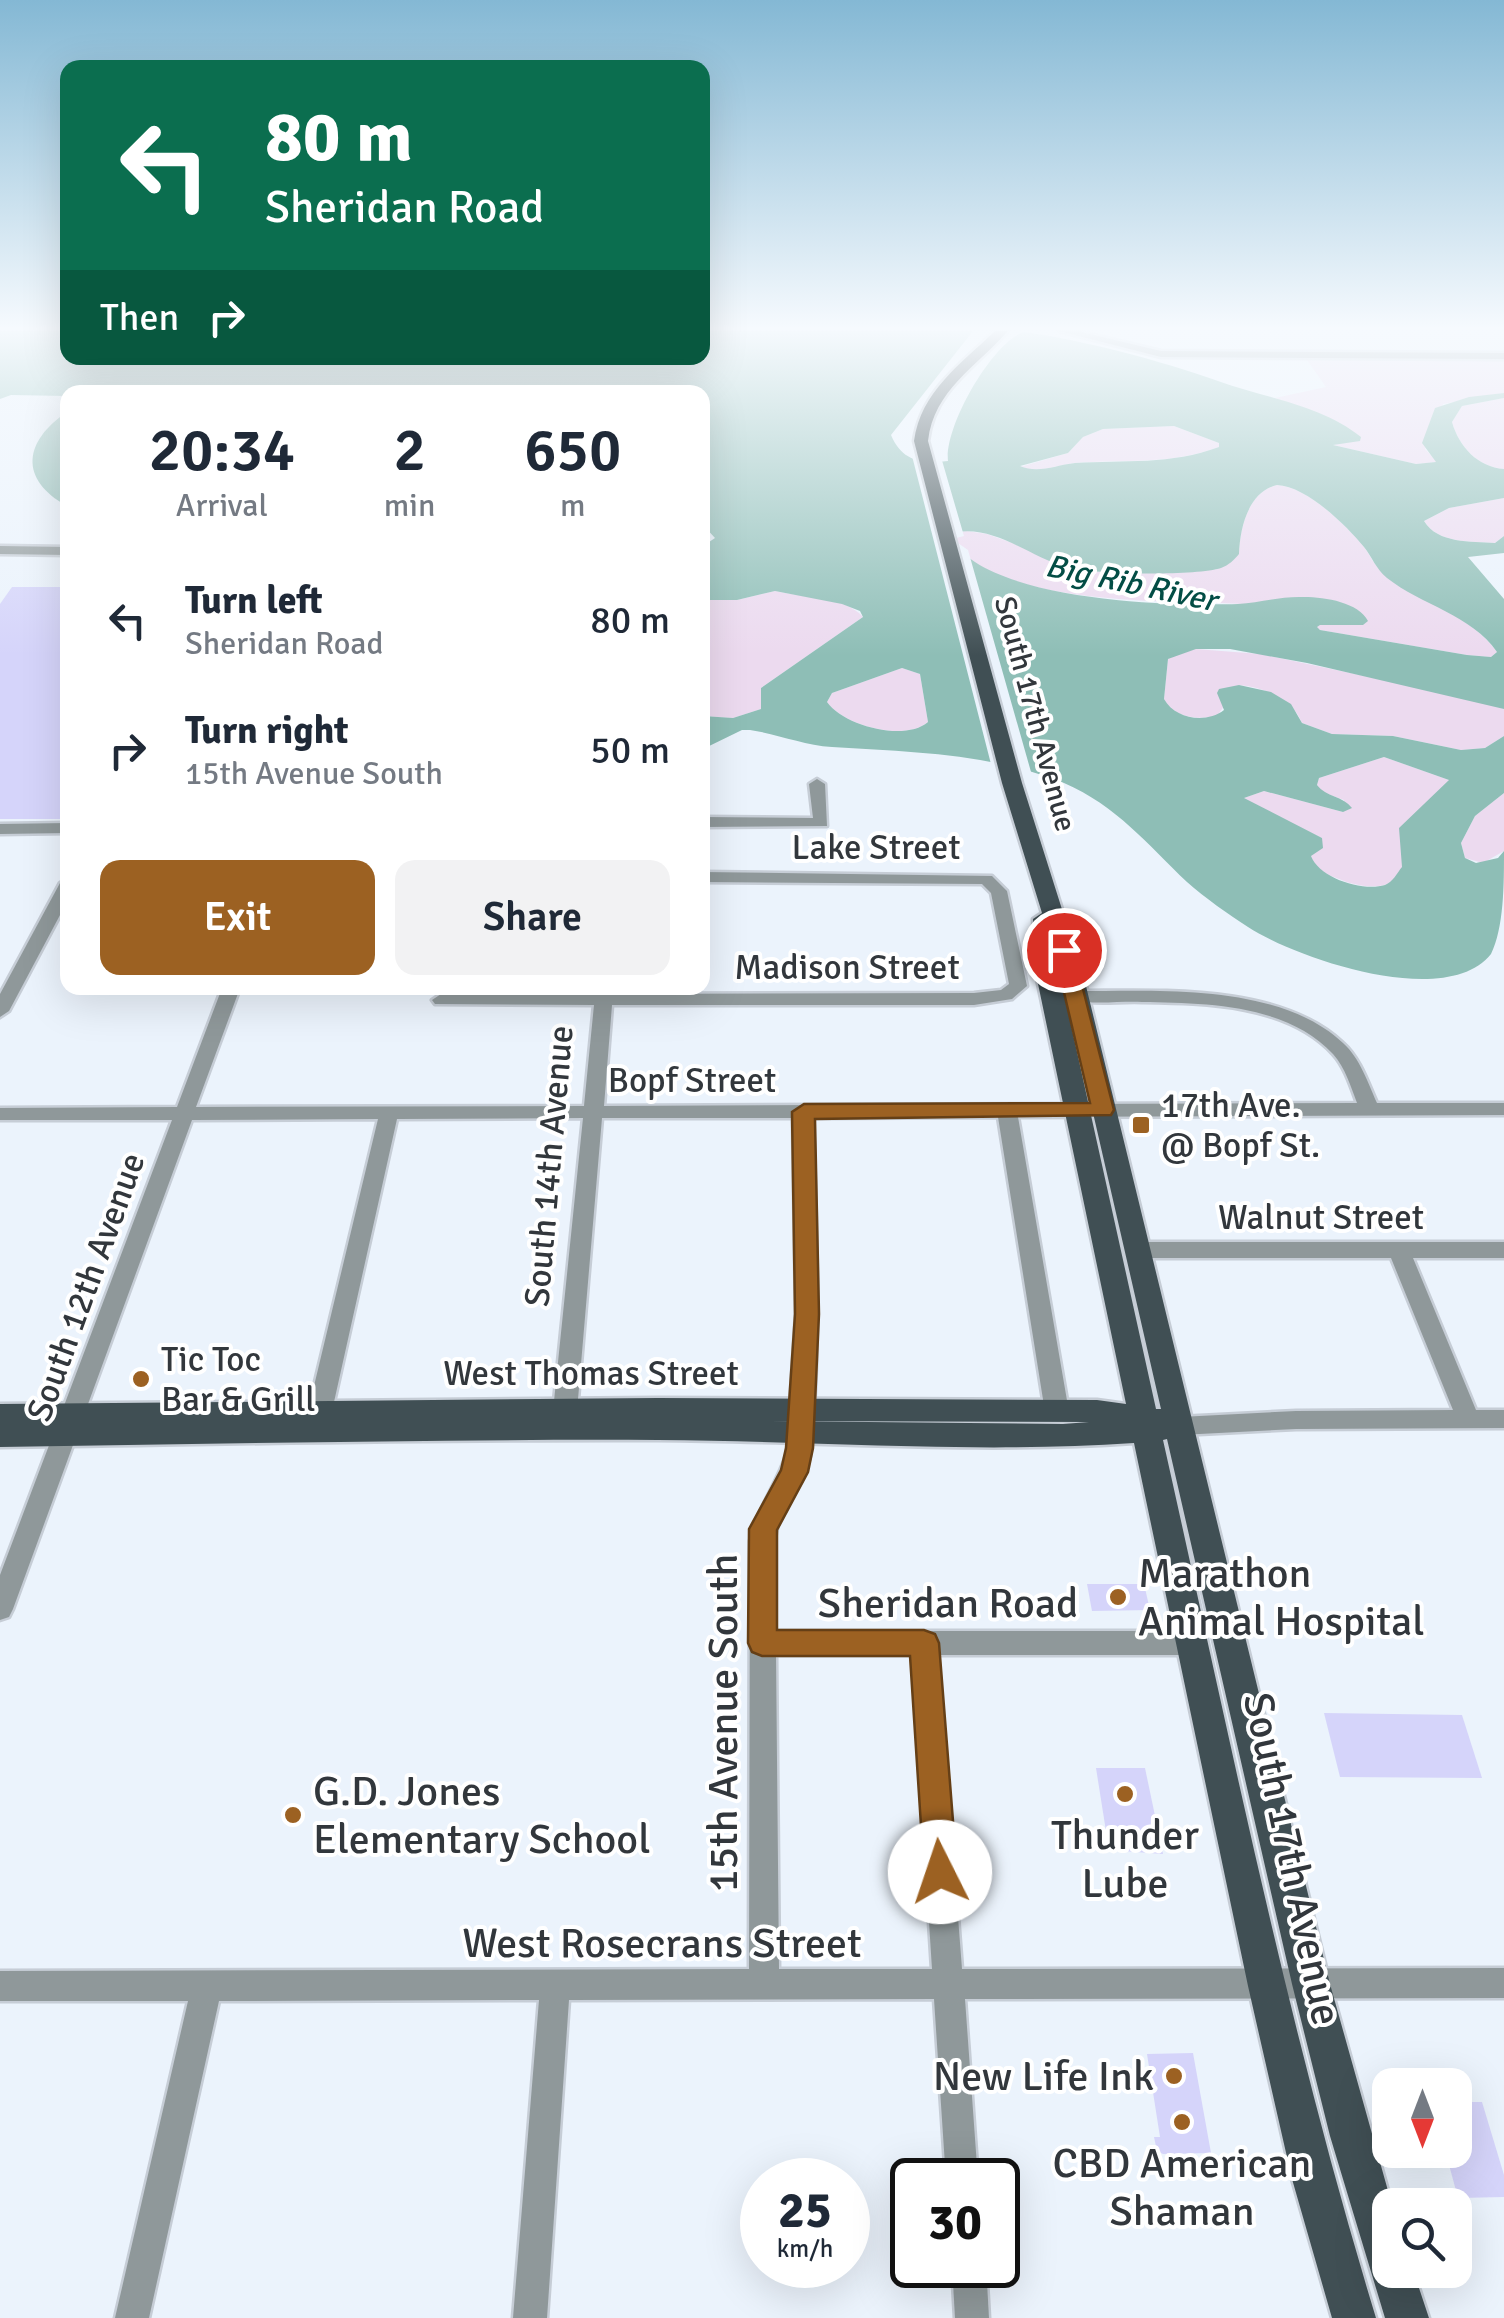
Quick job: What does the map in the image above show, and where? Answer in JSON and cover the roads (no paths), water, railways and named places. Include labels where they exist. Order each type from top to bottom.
[{"type":"main road","name":"South 17th Avenue","points":[[921,439],[1012,783],[1078,996],[1090,1110],[1158,1425],[1372,2206]]},
{"type":"main road","name":"South 17th Avenue","points":[[1042,889],[1046,972],[1137,1250],[1158,1425],[1194,1643],[1267,1986],[1309,2163],[1354,2318]]},
{"type":"main road","name":"West Thomas Street","points":[[0,1435],[70,1423],[320,1410],[565,1410],[1063,1436],[1158,1425]]},
{"type":"main road","name":"West Thomas Street","points":[[0,1416],[70,1423],[700,1428],[1057,1412],[1158,1425]]},
{"type":"main road","name":"South 17th Avenue","points":[[1398,2288],[1407,2318]]},
{"type":"street","points":[[0,550],[60,551]]},
{"type":"street","points":[[710,822],[820,823],[817,784]]},
{"type":"street","points":[[0,828],[60,828]]},
{"type":"street","name":"Lake Street","points":[[710,877],[978,877],[996,886],[1008,936]]},
{"type":"street","points":[[0,1011],[60,898]]},
{"type":"street","name":"Madison Street","points":[[702,995],[994,998],[1018,986],[1008,936]]},
{"type":"street","name":"South 12th Avenue","points":[[0,1609],[228,995]]},
{"type":"street","name":"Madison Street","points":[[441,1000],[577,995]]},
{"type":"street","name":"South 14th Avenue","points":[[565,1410],[604,995]]},
{"type":"street","points":[[1078,996],[1214,999],[1297,1022],[1336,1045],[1370,1110]]},
{"type":"street","points":[[1007,1110],[1057,1412]]},
{"type":"street","name":"Bopf Street","points":[[0,1114],[1504,1110]]},
{"type":"street","name":"15th Avenue South","points":[[764,1984],[763,1529],[794,1472],[801,1423],[807,1314],[804,1112]]},
{"type":"street","points":[[320,1410],[389,1113]]},
{"type":"street","name":"Walnut Street","points":[[1137,1250],[1504,1250]]},
{"type":"street","points":[[1399,1250],[1468,1420]]},
{"type":"street","name":"West Thomas Street","points":[[1158,1425],[1504,1419]]},
{"type":"street","name":"Sheridan Road","points":[[762,1643],[1194,1643]]},
{"type":"street","points":[[924,1643],[961,2158]]},
{"type":"street","name":"West Rosecrans Street","points":[[0,1986],[1504,1983]]},
{"type":"street","points":[[132,2318],[207,1985]]},
{"type":"street","points":[[530,2318],[555,1985]]},
{"type":"street","points":[[970,2288],[972,2318]]},
{"type":"place","name":"17th Ave. @ Bopf St.","points":[[1141,1125]]},
{"type":"place","name":"Tic Toc Bar & Grill","points":[[141,1379]]},
{"type":"place","name":"Marathon Animal Hospital","points":[[1118,1597]]},
{"type":"place","name":"Thunder Lube","points":[[1125,1794]]},
{"type":"place","name":"G.D. Jones Elementary School","points":[[293,1815]]},
{"type":"place","name":"New Life Ink","points":[[1174,2076]]},
{"type":"place","name":"CBD American Shaman","points":[[1182,2122]]},
{"type":"water label","name":"Big Rib River","points":[[1131,583]]}]
